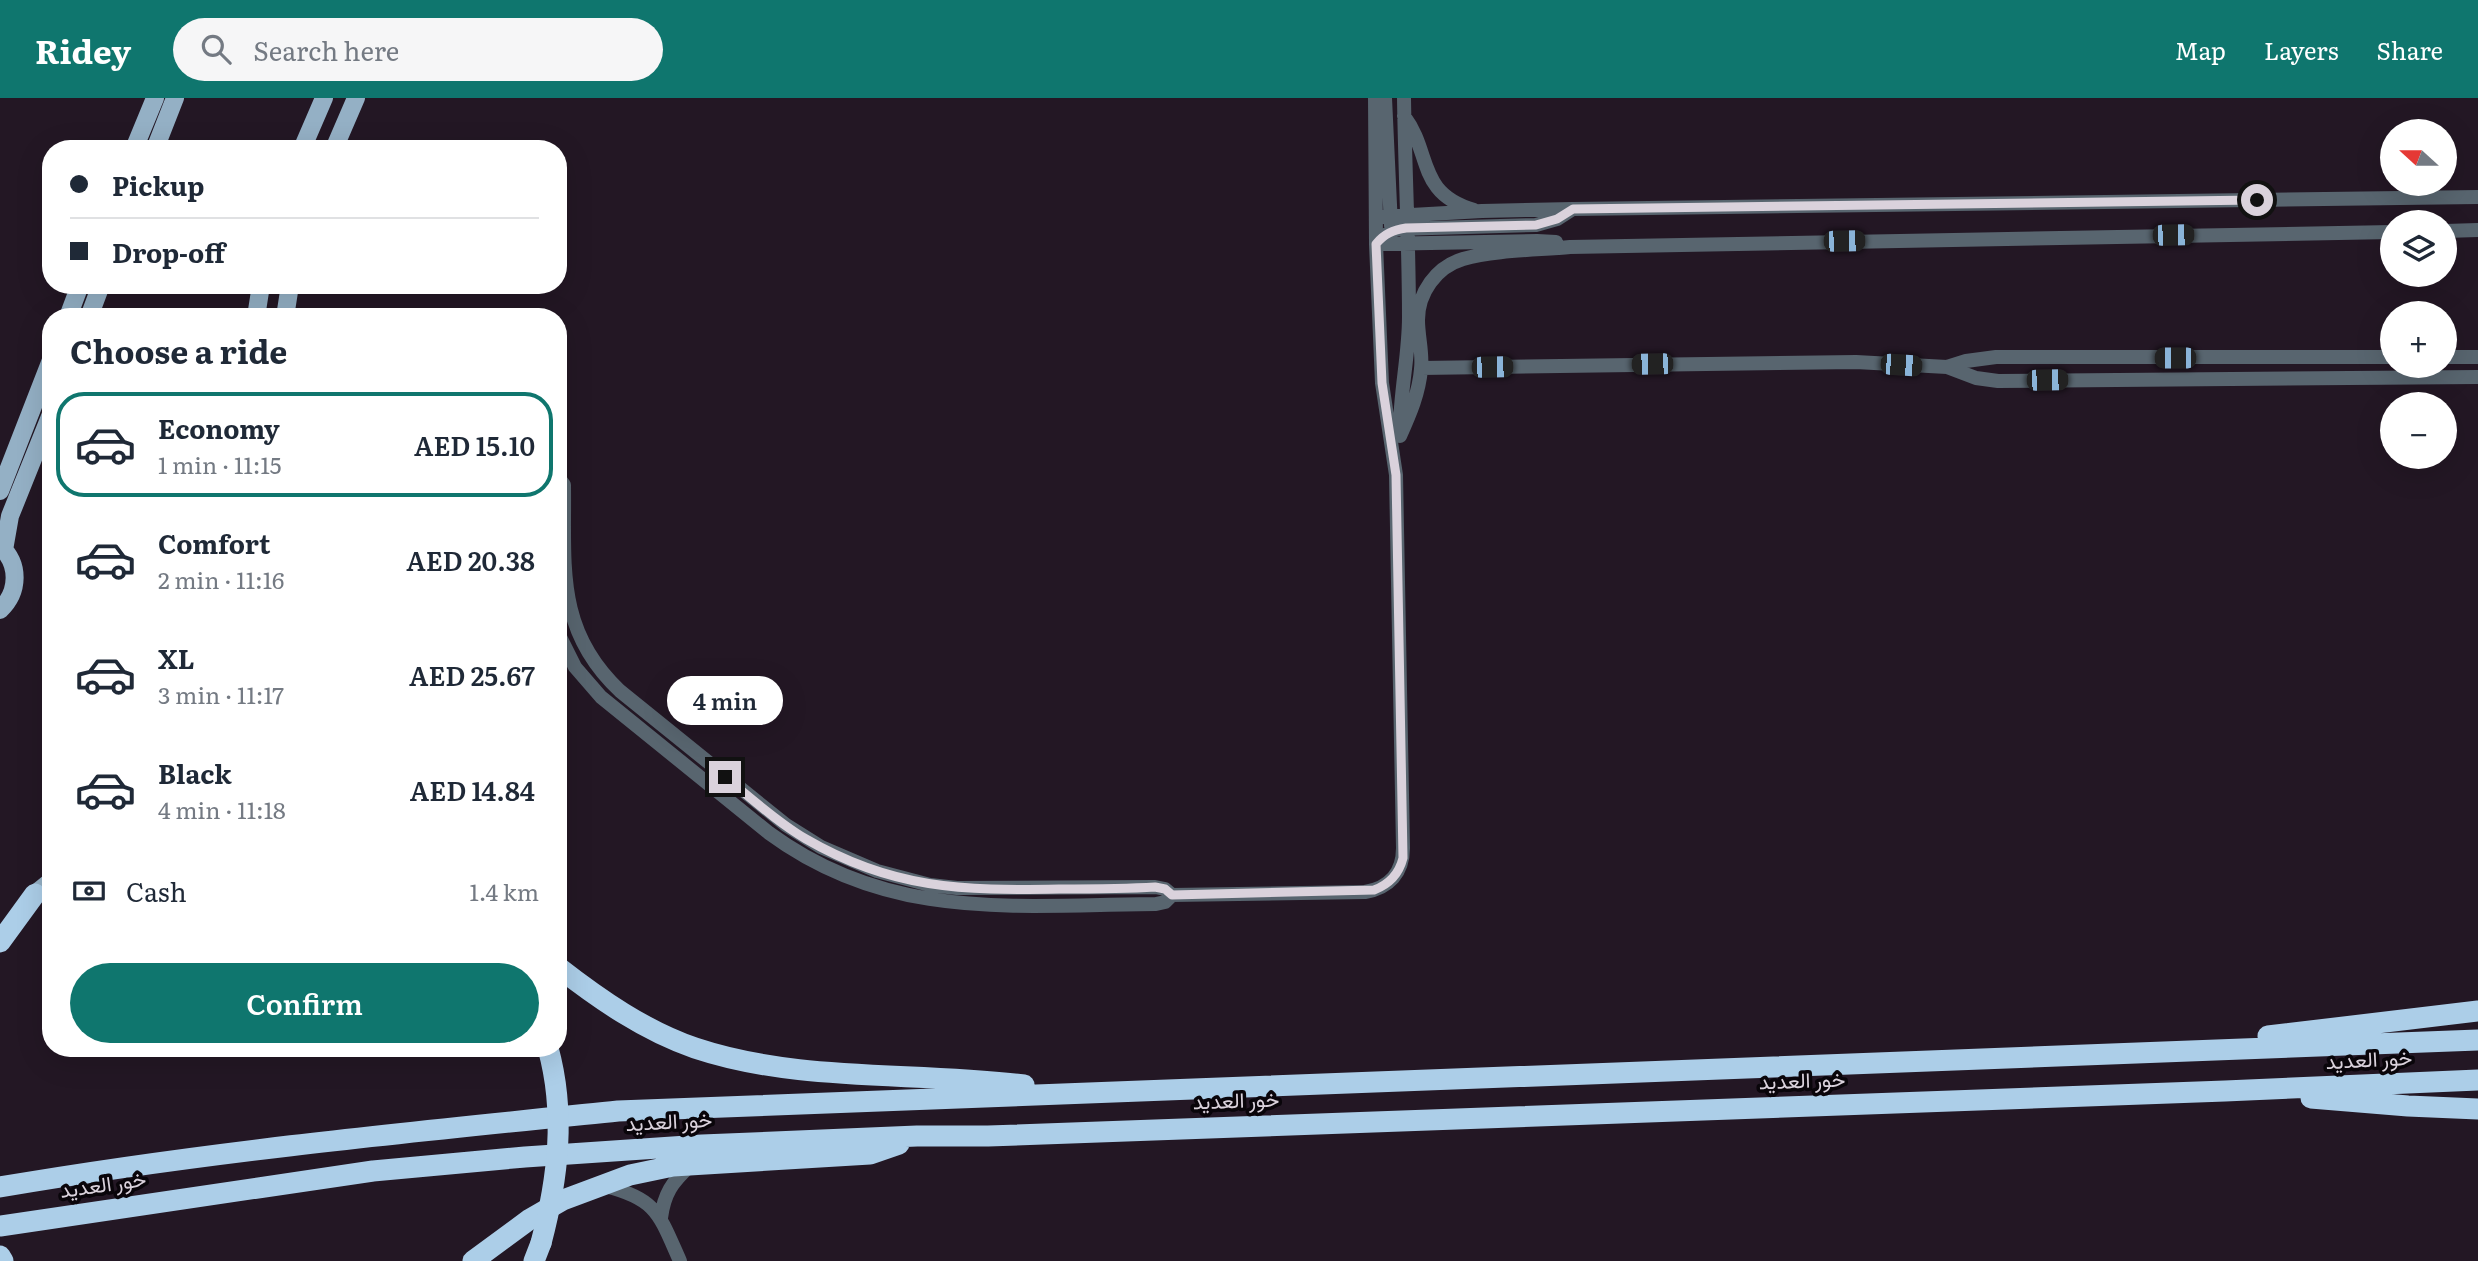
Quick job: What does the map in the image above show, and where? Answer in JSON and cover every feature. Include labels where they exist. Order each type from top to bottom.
[{"type":"highway","points":[[0,928],[42,889]]},
{"type":"highway","points":[[0,942],[42,889]]},
{"type":"highway","points":[[567,974],[631,1017],[692,1047],[723,1056],[801,1070],[945,1078],[1088,1094]]},
{"type":"highway","points":[[2171,1051],[2305,1031],[2478,1011]]},
{"type":"highway","name":"خور العديد","points":[[0,1187],[360,1136],[618,1111],[2478,1040]]},
{"type":"highway","points":[[538,1252],[555,1185],[558,1137],[558,1101],[550,1057]]},
{"type":"highway","name":"خور العديد","points":[[0,1226],[373,1171],[599,1151],[917,1136],[988,1136],[2478,1080]]},
{"type":"highway","points":[[2225,1091],[2478,1109]]},
{"type":"highway","points":[[473,1261],[530,1219],[563,1200],[600,1184],[652,1169],[870,1154],[887,1150],[917,1136]]},
{"type":"highway","points":[[0,1256],[4,1261]]},
{"type":"main road","points":[[138,140],[155,98]]},
{"type":"main road","points":[[159,140],[175,98]]},
{"type":"main road","points":[[306,140],[324,98]]},
{"type":"main road","points":[[338,140],[356,98]]},
{"type":"main road","points":[[0,491],[42,383]]},
{"type":"main road","points":[[0,610],[12,593],[15,578],[12,563],[2,548],[10,516],[42,437]]},
{"type":"street","points":[[1375,98],[1394,221],[1406,243],[1409,328],[1400,409],[1400,463],[1396,475]]},
{"type":"street","points":[[1385,98],[1394,221]]},
{"type":"street","points":[[567,587],[577,631],[594,664],[620,691],[794,831],[821,847],[877,872],[944,887],[1010,890],[1155,887],[1165,889],[1172,895],[1365,892],[1383,887],[1401,867],[1403,848],[1396,475],[1382,383],[1376,244],[1394,221],[1404,98]]},
{"type":"street","points":[[1404,116],[1415,135],[1424,166],[1435,185],[1451,200],[1482,211]]},
{"type":"street","points":[[1394,221],[1482,211],[2478,197]]},
{"type":"street","points":[[1394,221],[1536,225],[1557,219],[1573,209]]},
{"type":"street","points":[[2457,231],[2478,230]]},
{"type":"street","points":[[1400,436],[1414,403],[1421,368],[1419,311],[1426,289],[1441,271],[1451,264],[1473,257],[1570,247],[2380,232]]},
{"type":"street","points":[[1376,244],[1537,241],[1570,247]]},
{"type":"street","points":[[1421,368],[1845,362],[1947,367],[1996,357],[2380,357]]},
{"type":"street","points":[[2457,357],[2478,357]]},
{"type":"street","points":[[1947,367],[1966,376],[1998,381],[2478,377]]},
{"type":"street","points":[[567,651],[575,667],[601,697],[788,848],[831,870],[924,900],[973,905],[1156,904],[1165,902],[1172,895]]},
{"type":"street","points":[[661,1218],[670,1185],[690,1166]]},
{"type":"street","points":[[600,1184],[643,1200],[661,1218],[680,1261]]},
{"type":"route","points":[[725,777],[786,825],[821,847],[877,872],[930,885],[971,889],[1155,887],[1165,889],[1172,895],[1365,892],[1383,887],[1396,875],[1403,858],[1396,475],[1382,383],[1376,244],[1383,236],[1393,230],[1406,228],[1536,225],[1557,219],[1573,209],[2257,200]]}]
